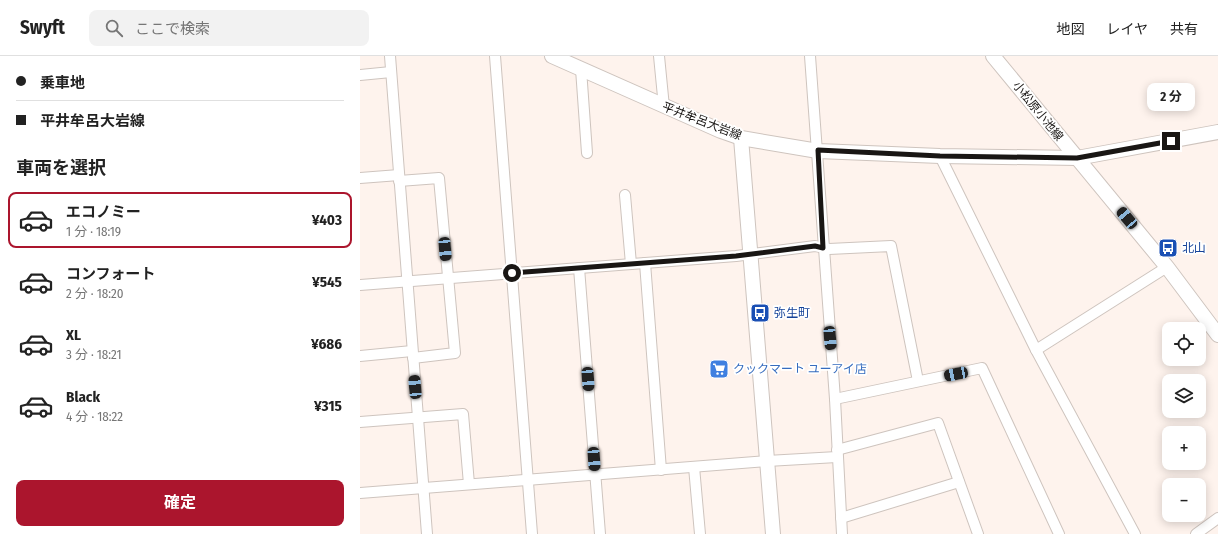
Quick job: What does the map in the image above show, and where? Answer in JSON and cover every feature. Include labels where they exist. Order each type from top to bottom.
[{"type":"main road","name":"平井牟呂大岩線","points":[[554,56],[664,108],[741,138],[818,150],[940,156],[1077,158],[1218,132]]},
{"type":"main road","name":"小松原小池線","points":[[993,56],[1166,267],[1218,335]]},
{"type":"main road","points":[[741,138],[773,534]]},
{"type":"street","points":[[390,56],[427,534]]},
{"type":"street","points":[[495,56],[532,534]]},
{"type":"street","points":[[659,56],[664,108]]},
{"type":"street","points":[[810,56],[835,399],[842,534]]},
{"type":"street","points":[[581,69],[588,153]]},
{"type":"street","points":[[360,75],[391,72]]},
{"type":"street","points":[[940,156],[1036,350],[1135,534]]},
{"type":"street","points":[[360,178],[439,178],[455,353],[360,356]]},
{"type":"street","points":[[625,195],[631,264]]},
{"type":"street","points":[[360,285],[736,256],[815,246],[823,248],[891,246],[918,381]]},
{"type":"street","points":[[645,263],[661,470]]},
{"type":"street","points":[[1036,350],[1166,267]]},
{"type":"street","points":[[579,268],[600,534]]},
{"type":"street","points":[[835,399],[982,368],[1059,534]]},
{"type":"street","points":[[360,422],[462,414],[469,484]]},
{"type":"street","points":[[360,493],[661,470],[837,454],[938,423],[978,534]]},
{"type":"street","points":[[694,467],[700,534]]},
{"type":"street","points":[[841,518],[959,482]]},
{"type":"street","points":[[1196,534],[1218,518]]},
{"type":"place","name":"北山","points":[[1168,248]]},
{"type":"place","name":"弥生町","points":[[760,313]]},
{"type":"place","name":"クックマート ユーアイ店","points":[[719,369]]},
{"type":"route","points":[[512,273],[736,256],[815,246],[823,248],[818,150],[940,156],[1077,158],[1171,141]]}]
